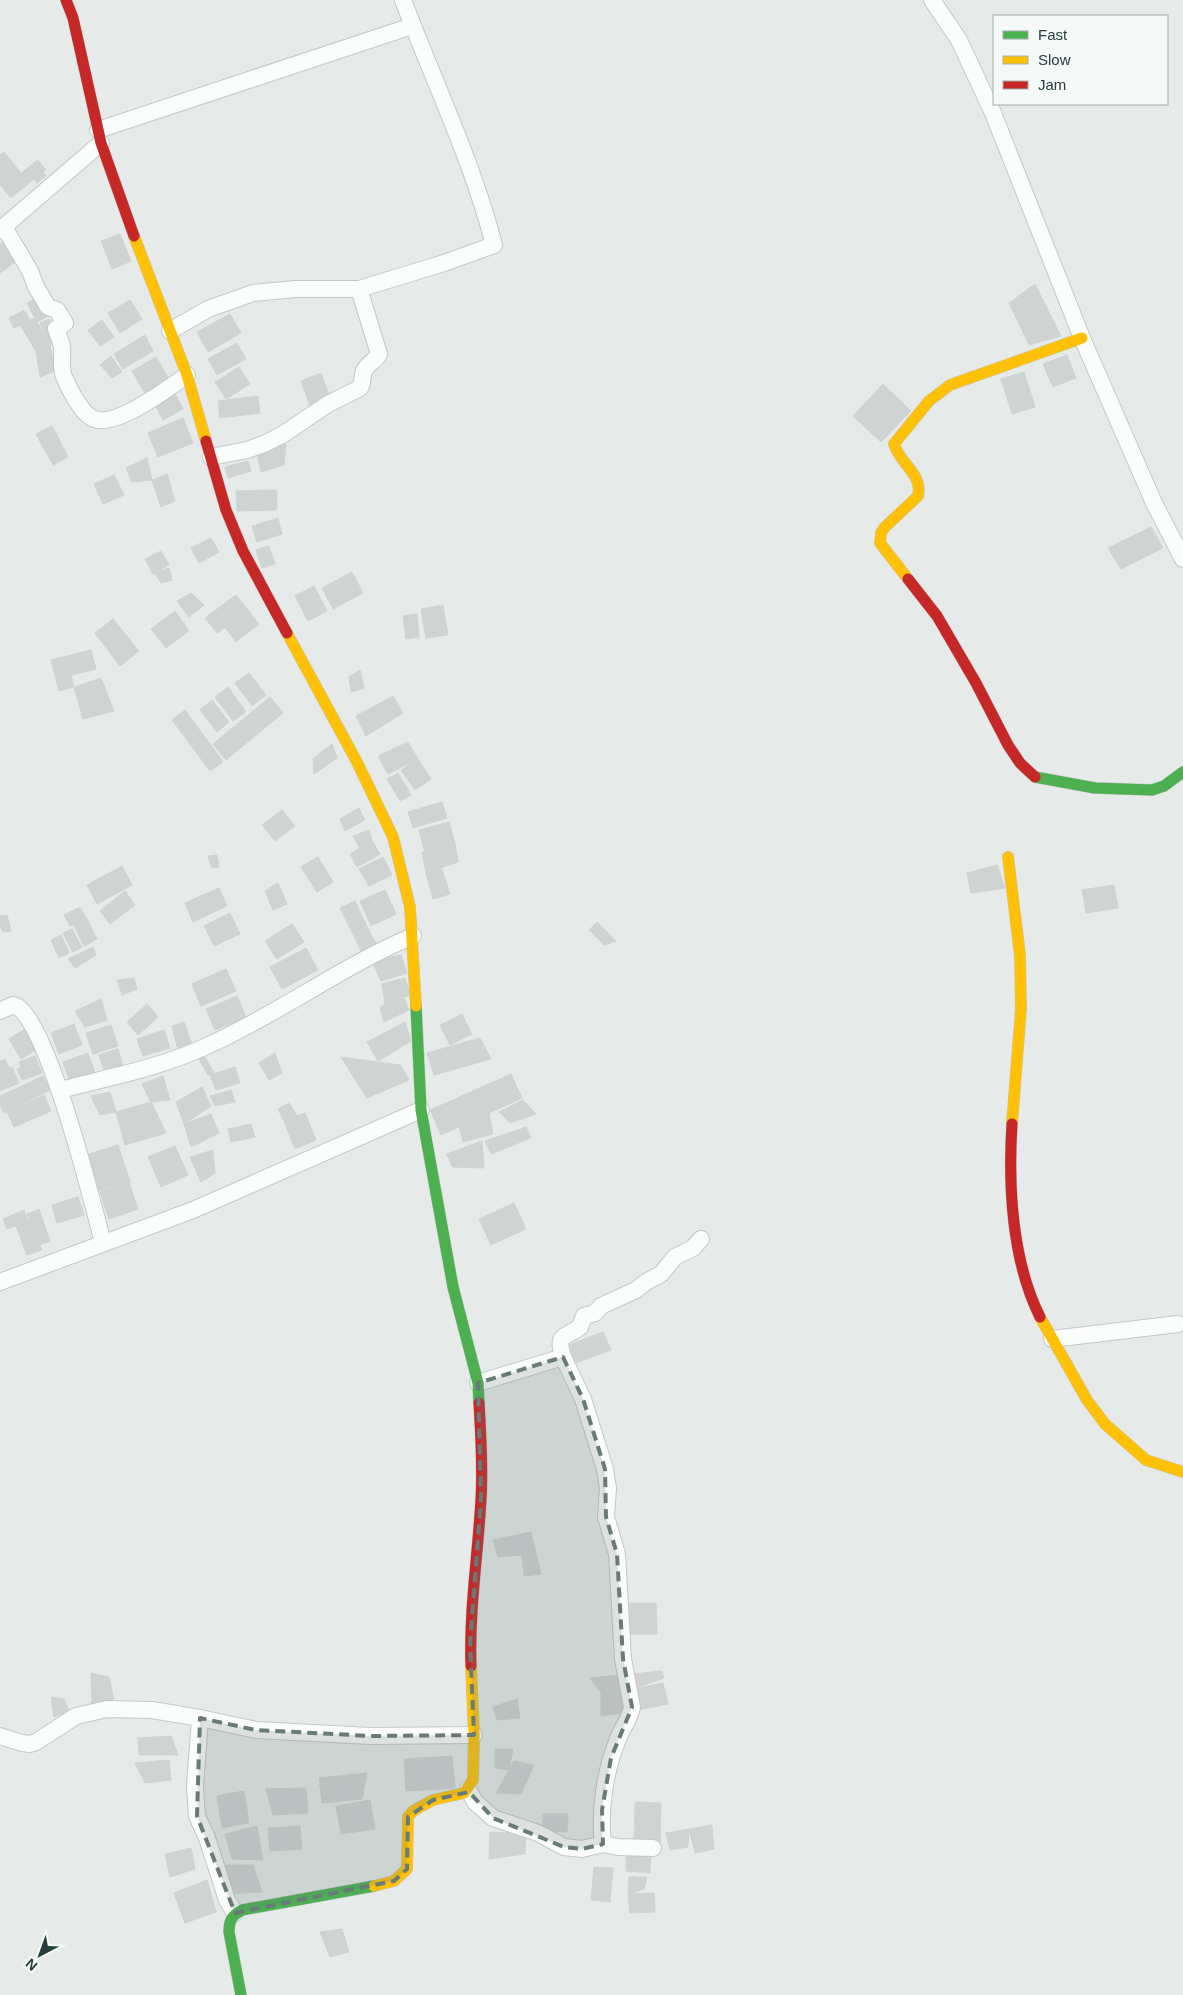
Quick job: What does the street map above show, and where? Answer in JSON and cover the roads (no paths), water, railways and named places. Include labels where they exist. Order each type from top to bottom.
[{"type":"street","points":[[66,0],[73,18],[100,137],[121,201],[187,375],[226,510],[243,551],[357,762],[393,837],[410,907],[413,936],[421,1110],[453,1287],[478,1383],[482,1452],[470,1644],[474,1735],[473,1780],[468,1790],[464,1793],[434,1800],[413,1811],[408,1817],[407,1869],[400,1878],[360,1889],[242,1910],[235,1913],[231,1919],[229,1932],[241,1995]]},
{"type":"street","points":[[170,330],[208,309],[253,293],[296,289],[359,289],[444,263],[494,245],[485,210],[464,157],[455,127],[402,0]]},
{"type":"street","points":[[932,0],[962,47],[993,113],[1082,338],[1154,504],[1183,559]]},
{"type":"street","points":[[187,375],[135,410],[110,419],[99,420],[91,418],[81,407],[64,376],[61,364],[62,348],[56,329],[65,323],[57,310],[48,307],[36,287],[30,271],[2,228],[100,137],[412,26]]},
{"type":"street","points":[[211,458],[248,450],[264,444],[328,404],[360,388],[363,384],[365,369],[377,359],[379,354],[359,289]]},
{"type":"street","points":[[1082,338],[950,385],[929,401],[894,444],[896,452],[919,482],[920,491],[918,496],[880,533],[880,544],[937,616],[1008,745],[1020,763],[1034,777],[1095,788],[1152,790],[1161,788],[1183,772]]},
{"type":"street","points":[[1008,857],[1020,955],[1021,1008],[1009,1163],[1010,1197],[1020,1261],[1029,1293],[1039,1316],[1095,1412],[1115,1435],[1146,1460],[1183,1472]]},
{"type":"street","points":[[60,1090],[150,1067],[208,1046],[262,1020],[330,977],[385,948],[413,936]]},
{"type":"street","points":[[0,1011],[13,1005],[20,1008],[26,1014],[60,1090],[103,1242]]},
{"type":"street","points":[[0,1282],[193,1210],[421,1110]]},
{"type":"street","points":[[603,1844],[601,1830],[602,1810],[612,1758],[618,1738],[631,1714],[632,1707],[623,1659],[617,1554],[606,1517],[608,1488],[583,1400],[563,1357],[559,1343],[561,1338],[580,1327],[584,1316],[595,1313],[601,1306],[636,1290],[661,1274],[675,1257],[692,1248],[701,1239]]},
{"type":"street","points":[[1052,1339],[1178,1324]]},
{"type":"street","points":[[478,1383],[563,1357]]},
{"type":"street","points":[[11,1739],[30,1744],[76,1716],[107,1709],[152,1710],[256,1730],[371,1736],[474,1735]]},
{"type":"street","points":[[200,1718],[194,1802],[197,1816],[207,1838],[228,1900],[235,1913]]},
{"type":"street","points":[[468,1790],[482,1810],[499,1820],[538,1833],[570,1848],[603,1844],[618,1847],[653,1848]]}]
